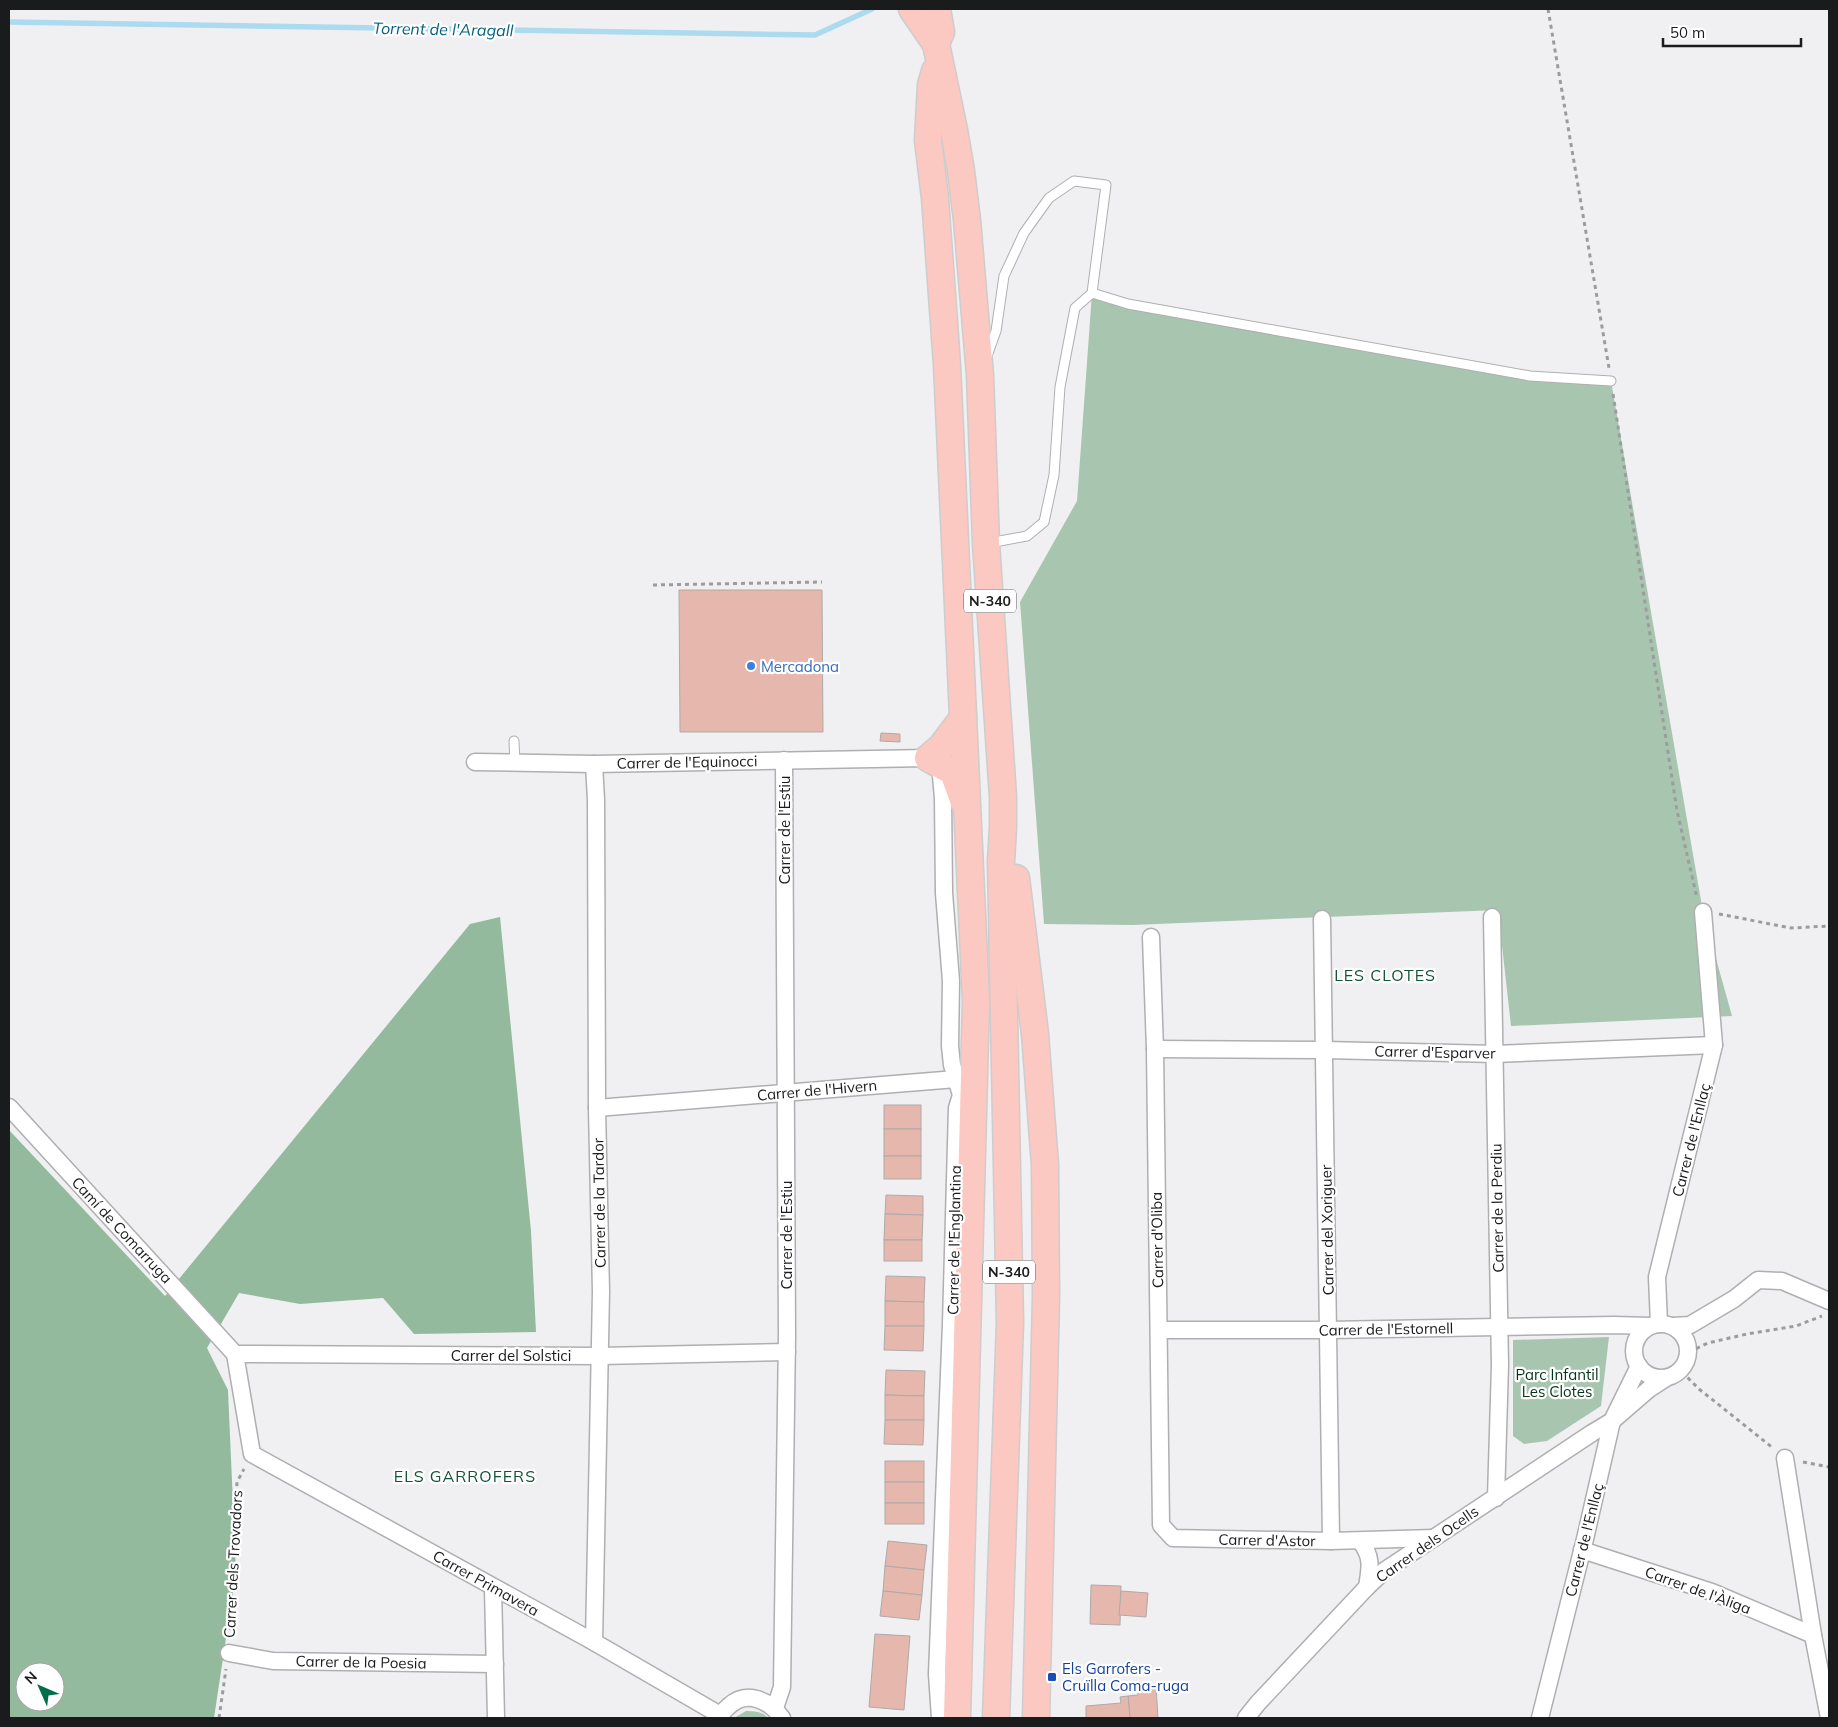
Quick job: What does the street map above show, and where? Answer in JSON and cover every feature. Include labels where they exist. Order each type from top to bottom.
[{"type":"main road","name":"N-340","points":[[912,9],[937,51],[961,171],[980,375],[986,543],[1003,826],[1001,862],[1010,1323],[996,1718]]},
{"type":"main road","name":"N-340","points":[[937,9],[941,32],[937,51]]},
{"type":"main road","points":[[937,51],[931,85],[928,140],[935,198],[947,365],[976,1001],[957,1718]]},
{"type":"main road","points":[[963,718],[941,747],[934,762],[953,772],[962,795],[969,822]]},
{"type":"main road","points":[[1003,826],[1014,857],[1034,1034],[1045,1165],[1046,1296],[1036,1718]]},
{"type":"street","name":"Carrer de l'Equinocci","points":[[475,762],[594,764],[784,760],[934,762]]},
{"type":"street","name":"Carrer de l'Estiu","points":[[779,1713],[782,1687],[786,1352],[784,760]]},
{"type":"street","name":"Carrer de l'Englantina","points":[[934,762],[944,798],[944,893],[950,981],[950,1046],[952,1065],[961,1094],[957,1108],[952,1324],[937,1674],[940,1718]]},
{"type":"street","name":"Carrer de la Tardor","points":[[594,764],[596,800],[600,1356],[594,1642]]},
{"type":"street","name":"Carrer de l'Enllaç","points":[[1660,1325],[1657,1277],[1714,1044],[1703,912]]},
{"type":"street","name":"Carrer de la Perdiu","points":[[1492,917],[1500,1366],[1496,1498]]},
{"type":"street","name":"Carrer del Xoriguer","points":[[1322,919],[1331,1541]]},
{"type":"street","name":"Carrer d'Oliba","points":[[1151,937],[1155,1049],[1161,1525],[1173,1538]]},
{"type":"street","points":[[956,1079],[964,1058],[968,1016],[976,1001]]},
{"type":"street","name":"Carrer d'Esparver","points":[[1155,1049],[1495,1054],[1714,1044]]},
{"type":"street","name":"Carrer de l'Hivern","points":[[597,1108],[956,1079]]},
{"type":"street","name":"Camí de Comarruga","points":[[9,1107],[235,1354]]},
{"type":"street","points":[[1660,1325],[1680,1331],[1686,1340],[1689,1352],[1686,1362],[1673,1374],[1657,1378],[1648,1374],[1639,1366],[1635,1356],[1635,1345],[1641,1333],[1660,1325],[1690,1325],[1734,1299],[1758,1280],[1782,1280],[1828,1308]]},
{"type":"street","points":[[1614,1325],[1635,1345]]},
{"type":"street","name":"Carrer de l'Estornell","points":[[1159,1330],[1328,1330],[1660,1325]]},
{"type":"street","name":"Carrer del Solstici","points":[[235,1354],[600,1356],[786,1352]]},
{"type":"street","points":[[235,1354],[252,1454]]},
{"type":"street","name":"Carrer de l'Enllaç","points":[[1540,1718],[1612,1421],[1639,1366]]},
{"type":"street","name":"Carrer dels Ocells","points":[[1246,1718],[1258,1703],[1384,1571],[1612,1421],[1649,1389],[1673,1374]]},
{"type":"street","name":"Carrer Primavera","points":[[252,1454],[594,1642],[719,1716]]},
{"type":"street","points":[[1785,1458],[1813,1634],[1829,1718]]},
{"type":"street","name":"Carrer d'Astor","points":[[1173,1538],[1331,1541],[1434,1538]]},
{"type":"street","points":[[1360,1541],[1367,1549],[1370,1564],[1367,1587]]},
{"type":"street","name":"Carrer de l'Àliga","points":[[1582,1550],[1712,1592],[1813,1634]]},
{"type":"street","points":[[493,1588],[496,1718]]},
{"type":"street","name":"Carrer de la Poesia","points":[[229,1653],[273,1661],[494,1664]]},
{"type":"street","points":[[719,1716],[733,1703],[742,1699],[752,1698],[763,1700],[779,1713]]},
{"type":"lane","points":[[980,375],[996,331],[1004,276],[1024,233],[1049,198],[1074,181],[1106,185],[1092,293],[1075,308],[1060,387],[1054,475],[1044,522],[1026,536],[986,543]]},
{"type":"lane","points":[[1092,293],[1128,304],[1530,376],[1612,381]]},
{"type":"lane","points":[[514,741],[514,762]]},
{"type":"path","points":[[1548,9],[1612,381],[1677,811],[1699,906],[1703,912],[1791,928],[1829,926]]},
{"type":"path","points":[[653,585],[822,582]]},
{"type":"path","points":[[1689,1352],[1708,1343],[1796,1326],[1828,1308]]},
{"type":"path","points":[[1673,1374],[1699,1389],[1785,1458],[1829,1467]]},
{"type":"path","name":"Carrer dels Trovadors","points":[[219,1718],[229,1653],[237,1482],[252,1454]]},
{"type":"green space","points":[[1092,293],[1530,376],[1611,381],[1703,912],[1732,1016],[1511,1026],[1498,910],[1133,925],[1044,924],[1020,602],[1077,501]]},
{"type":"green space","points":[[500,917],[531,1231],[536,1332],[414,1334],[383,1298],[300,1304],[239,1293],[207,1348],[228,1390],[236,1572],[214,1718],[9,1718],[9,1130],[165,1296],[470,924]]},
{"type":"green space","name":"Parc Infantil Les Clotes","points":[[1609,1337],[1601,1406],[1547,1441],[1524,1444],[1513,1436],[1513,1340]]},
{"type":"green space","points":[[746,1711],[758,1712],[768,1718],[734,1718]]},
{"type":"building","name":"Mercadona","points":[[679,590],[822,590],[823,732],[680,732]]},
{"type":"building","points":[[881,733],[900,734],[900,742],[880,741]]},
{"type":"building","points":[[884,1105],[921,1105],[921,1129],[884,1129]]},
{"type":"building","points":[[884,1129],[921,1129],[921,1156],[884,1156]]},
{"type":"building","points":[[884,1156],[921,1156],[921,1179],[884,1179]]},
{"type":"building","points":[[886,1195],[923,1196],[923,1215],[885,1214]]},
{"type":"building","points":[[885,1214],[923,1215],[922,1240],[884,1240]]},
{"type":"building","points":[[884,1240],[922,1240],[922,1261],[884,1261]]},
{"type":"building","points":[[886,1276],[925,1277],[924,1302],[885,1301]]},
{"type":"building","points":[[885,1301],[924,1302],[924,1326],[885,1326]]},
{"type":"building","points":[[885,1326],[924,1326],[923,1351],[884,1350]]},
{"type":"building","points":[[886,1370],[925,1371],[924,1396],[885,1395]]},
{"type":"building","points":[[885,1395],[924,1396],[924,1420],[885,1420]]},
{"type":"building","points":[[885,1420],[924,1420],[923,1445],[884,1444]]},
{"type":"building","points":[[885,1461],[924,1461],[924,1482],[885,1482]]},
{"type":"building","points":[[885,1482],[924,1482],[924,1503],[885,1503]]},
{"type":"building","points":[[885,1503],[924,1503],[924,1524],[885,1524]]},
{"type":"building","points":[[888,1541],[927,1545],[924,1570],[885,1566]]},
{"type":"building","points":[[885,1566],[924,1570],[922,1595],[883,1591]]},
{"type":"building","points":[[1091,1585],[1121,1586],[1120,1625],[1090,1624]]},
{"type":"building","points":[[883,1591],[922,1595],[919,1620],[880,1616]]},
{"type":"building","points":[[1121,1591],[1148,1593],[1146,1617],[1119,1615]]},
{"type":"building","points":[[875,1634],[910,1636],[904,1710],[869,1707]]},
{"type":"building","points":[[1150,1683],[1150,1686],[1156,1686],[1158,1718],[1130,1718],[1128,1696],[1138,1695],[1138,1684]]},
{"type":"building","points":[[1128,1696],[1130,1718],[1086,1718],[1086,1706],[1121,1703],[1120,1697]]},
{"type":"waterway","name":"Torrent de l'Aragall","points":[[9,22],[815,35],[872,9]]},
{"type":"place","name":"Mercadona","points":[[751,666]]},
{"type":"place","name":"Els Garrofers - Cruïlla Coma-ruga","points":[[1052,1677]]},
{"type":"district","name":"LES CLOTES","points":[[1385,975]]},
{"type":"district","name":"ELS GARROFERS","points":[[465,1476]]}]
